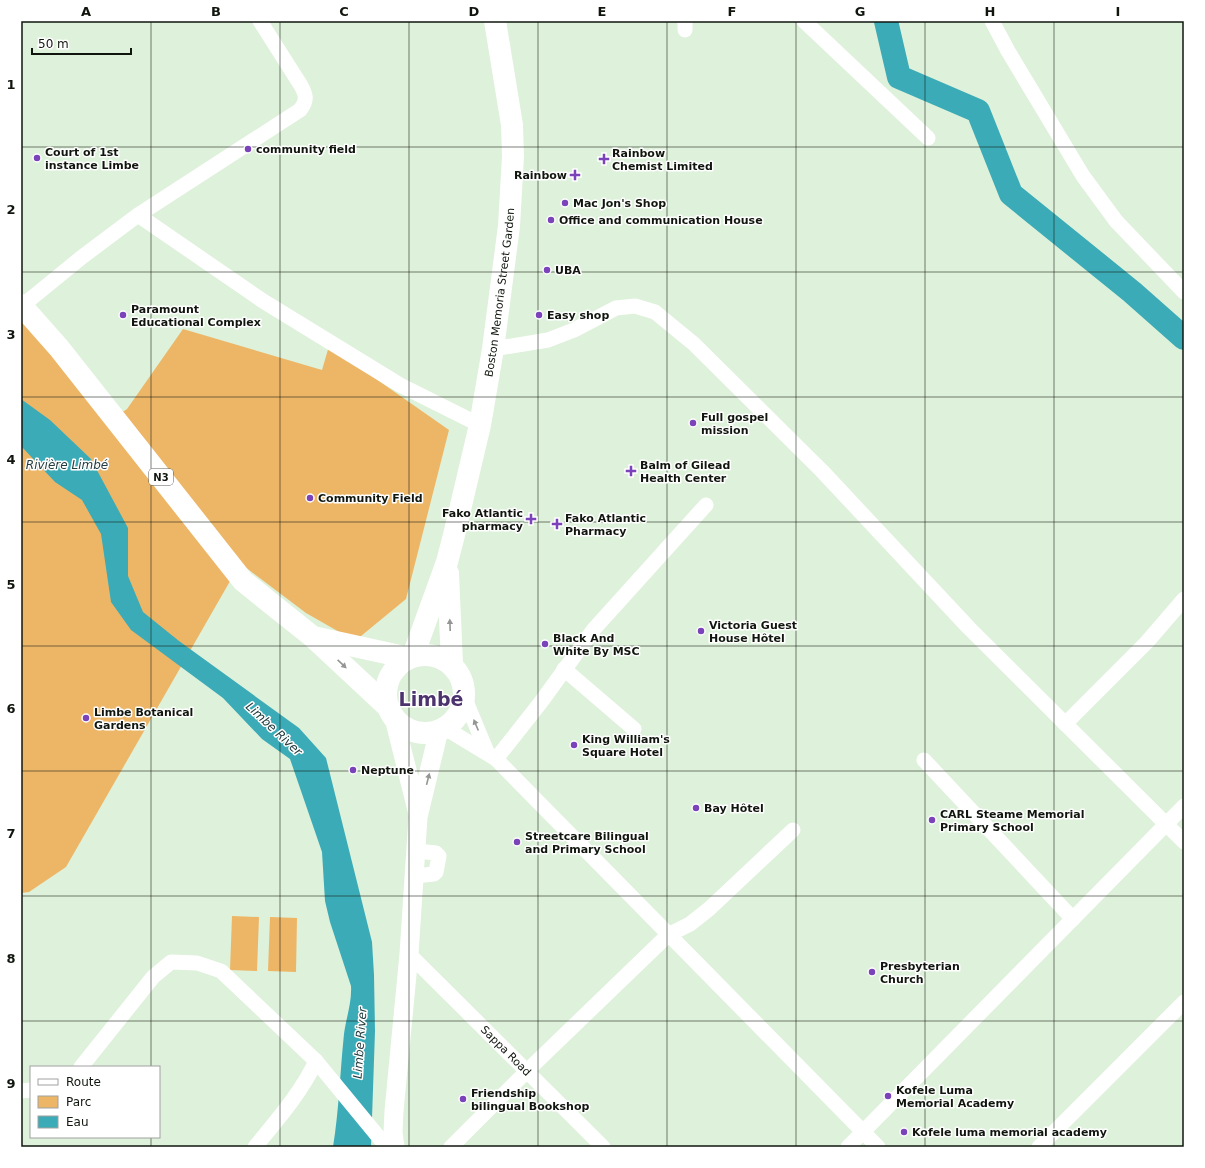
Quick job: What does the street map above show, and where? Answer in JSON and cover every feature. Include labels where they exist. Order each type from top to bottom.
[{"type":"highway","name":"Boston Memoria Street Garden","points":[[411,657],[447,562],[480,425],[493,350],[509,226],[514,156],[512,125],[495,21]]},
{"type":"highway","name":"N3","points":[[22,305],[59,348],[243,581],[313,637]]},
{"type":"highway","name":"Boston Memoria Street Garden","points":[[447,562],[452,664]]},
{"type":"highway","points":[[313,637],[411,657],[433,655],[452,664],[460,674],[464,686],[465,699],[461,710],[454,720],[442,729],[427,733],[415,731],[404,726],[313,637]]},
{"type":"highway","points":[[392,713],[386,694],[388,679],[396,667],[411,657]]},
{"type":"main road","points":[[392,713],[418,817]]},
{"type":"main road","points":[[388,1145],[393,1132],[409,954],[417,852],[418,817],[442,729]]},
{"type":"street","points":[[22,305],[82,257],[138,216],[300,110],[305,103],[306,94],[260,21]]},
{"type":"street","points":[[804,21],[928,138]]},
{"type":"street","points":[[992,21],[1008,52],[1083,176],[1116,221],[1184,292]]},
{"type":"street","points":[[138,216],[263,301],[400,385],[480,425]]},
{"type":"street","points":[[493,350],[548,340],[574,330],[616,308],[635,306],[655,312],[694,344],[822,471],[969,628],[1184,842]]},
{"type":"street","points":[[492,755],[541,702],[594,629],[706,505]]},
{"type":"street","points":[[1065,724],[1147,642],[1184,599]]},
{"type":"street","points":[[564,669],[634,730]]},
{"type":"street","points":[[465,699],[492,755]]},
{"type":"street","points":[[442,729],[492,755],[878,1147]]},
{"type":"street","points":[[924,760],[1073,919]]},
{"type":"street","points":[[848,1147],[1184,806]]},
{"type":"street","points":[[451,1147],[528,1070],[668,935],[690,924],[793,830]]},
{"type":"street","name":"Sappa Road","points":[[409,954],[528,1070],[603,1147]]},
{"type":"street","points":[[82,1066],[153,977],[171,962],[197,963],[221,971],[316,1061],[388,1145]]},
{"type":"street","points":[[1039,1147],[1184,1002]]},
{"type":"street","points":[[255,1147],[290,1104],[309,1076],[316,1061]]},
{"type":"green space","name":"Limbe Botanical Gardens","points":[[21,305],[237,569],[66,867],[29,892],[21,893]]},
{"type":"green space","name":"Community Field","points":[[183,329],[322,370],[329,346],[449,430],[406,599],[355,641],[306,613],[245,567],[118,415],[127,409]]},
{"type":"green space","points":[[232,916],[259,917],[257,971],[230,970]]},
{"type":"green space","points":[[270,917],[297,918],[296,972],[268,971]]},
{"type":"water","name":"Rivière Limbé","points":[[21,399],[50,420],[91,459],[128,528],[128,576],[143,612],[179,641],[299,728],[326,758],[372,942],[375,1031],[371,1147],[333,1147],[344,1034],[350,1004],[351,986],[330,922],[325,901],[322,852],[290,759],[262,739],[223,698],[131,630],[111,602],[101,534],[82,500],[55,482],[21,446]]},
{"type":"waterway","points":[[886,21],[899,77],[978,111],[1011,194],[1132,292],[1184,338]]},
{"type":"place","name":"community field","points":[[248,149]]},
{"type":"place","name":"Court of 1st instance Limbe","points":[[37,158]]},
{"type":"place","name":"Rainbow Chemist Limited","points":[[604,159]]},
{"type":"place","name":"Rainbow","points":[[575,175]]},
{"type":"place","name":"Mac Jon's Shop","points":[[565,203]]},
{"type":"place","name":"Office and communication House","points":[[551,220]]},
{"type":"place","name":"UBA","points":[[547,270]]},
{"type":"place","name":"Paramount Educational Complex","points":[[123,315]]},
{"type":"place","name":"Easy shop","points":[[539,315]]},
{"type":"place","name":"Full gospel mission","points":[[693,423]]},
{"type":"place","name":"Balm of Gilead Health Center","points":[[631,471]]},
{"type":"place","name":"Community Field","points":[[310,498]]},
{"type":"place","name":"Fako Atlantic pharmacy","points":[[531,519]]},
{"type":"place","name":"Fako Atlantic Pharmacy","points":[[557,524]]},
{"type":"place","name":"Victoria Guest House Hôtel","points":[[701,631]]},
{"type":"place","name":"Black And White By MSC","points":[[545,644]]},
{"type":"place","name":"Limbe Botanical Gardens","points":[[86,718]]},
{"type":"place","name":"King William's Square Hotel","points":[[574,745]]},
{"type":"place","name":"Neptune","points":[[353,770]]},
{"type":"place","name":"Bay Hôtel","points":[[696,808]]},
{"type":"place","name":"CARL Steame Memorial Primary School","points":[[932,820]]},
{"type":"place","name":"Streetcare Bilingual and Primary School","points":[[517,842]]},
{"type":"place","name":"Presbyterian Church","points":[[872,972]]},
{"type":"place","name":"Kofele Luma Memorial Academy","points":[[888,1096]]},
{"type":"place","name":"Friendship bilingual Bookshop","points":[[463,1099]]},
{"type":"place","name":"Kofele luma memorial academy","points":[[904,1132]]},
{"type":"district","name":"Limbé","points":[[431,699]]},
{"type":"water label","name":"Limbe River","points":[[274,729]]},
{"type":"water label","name":"Limbe River","points":[[360,1043]]}]
